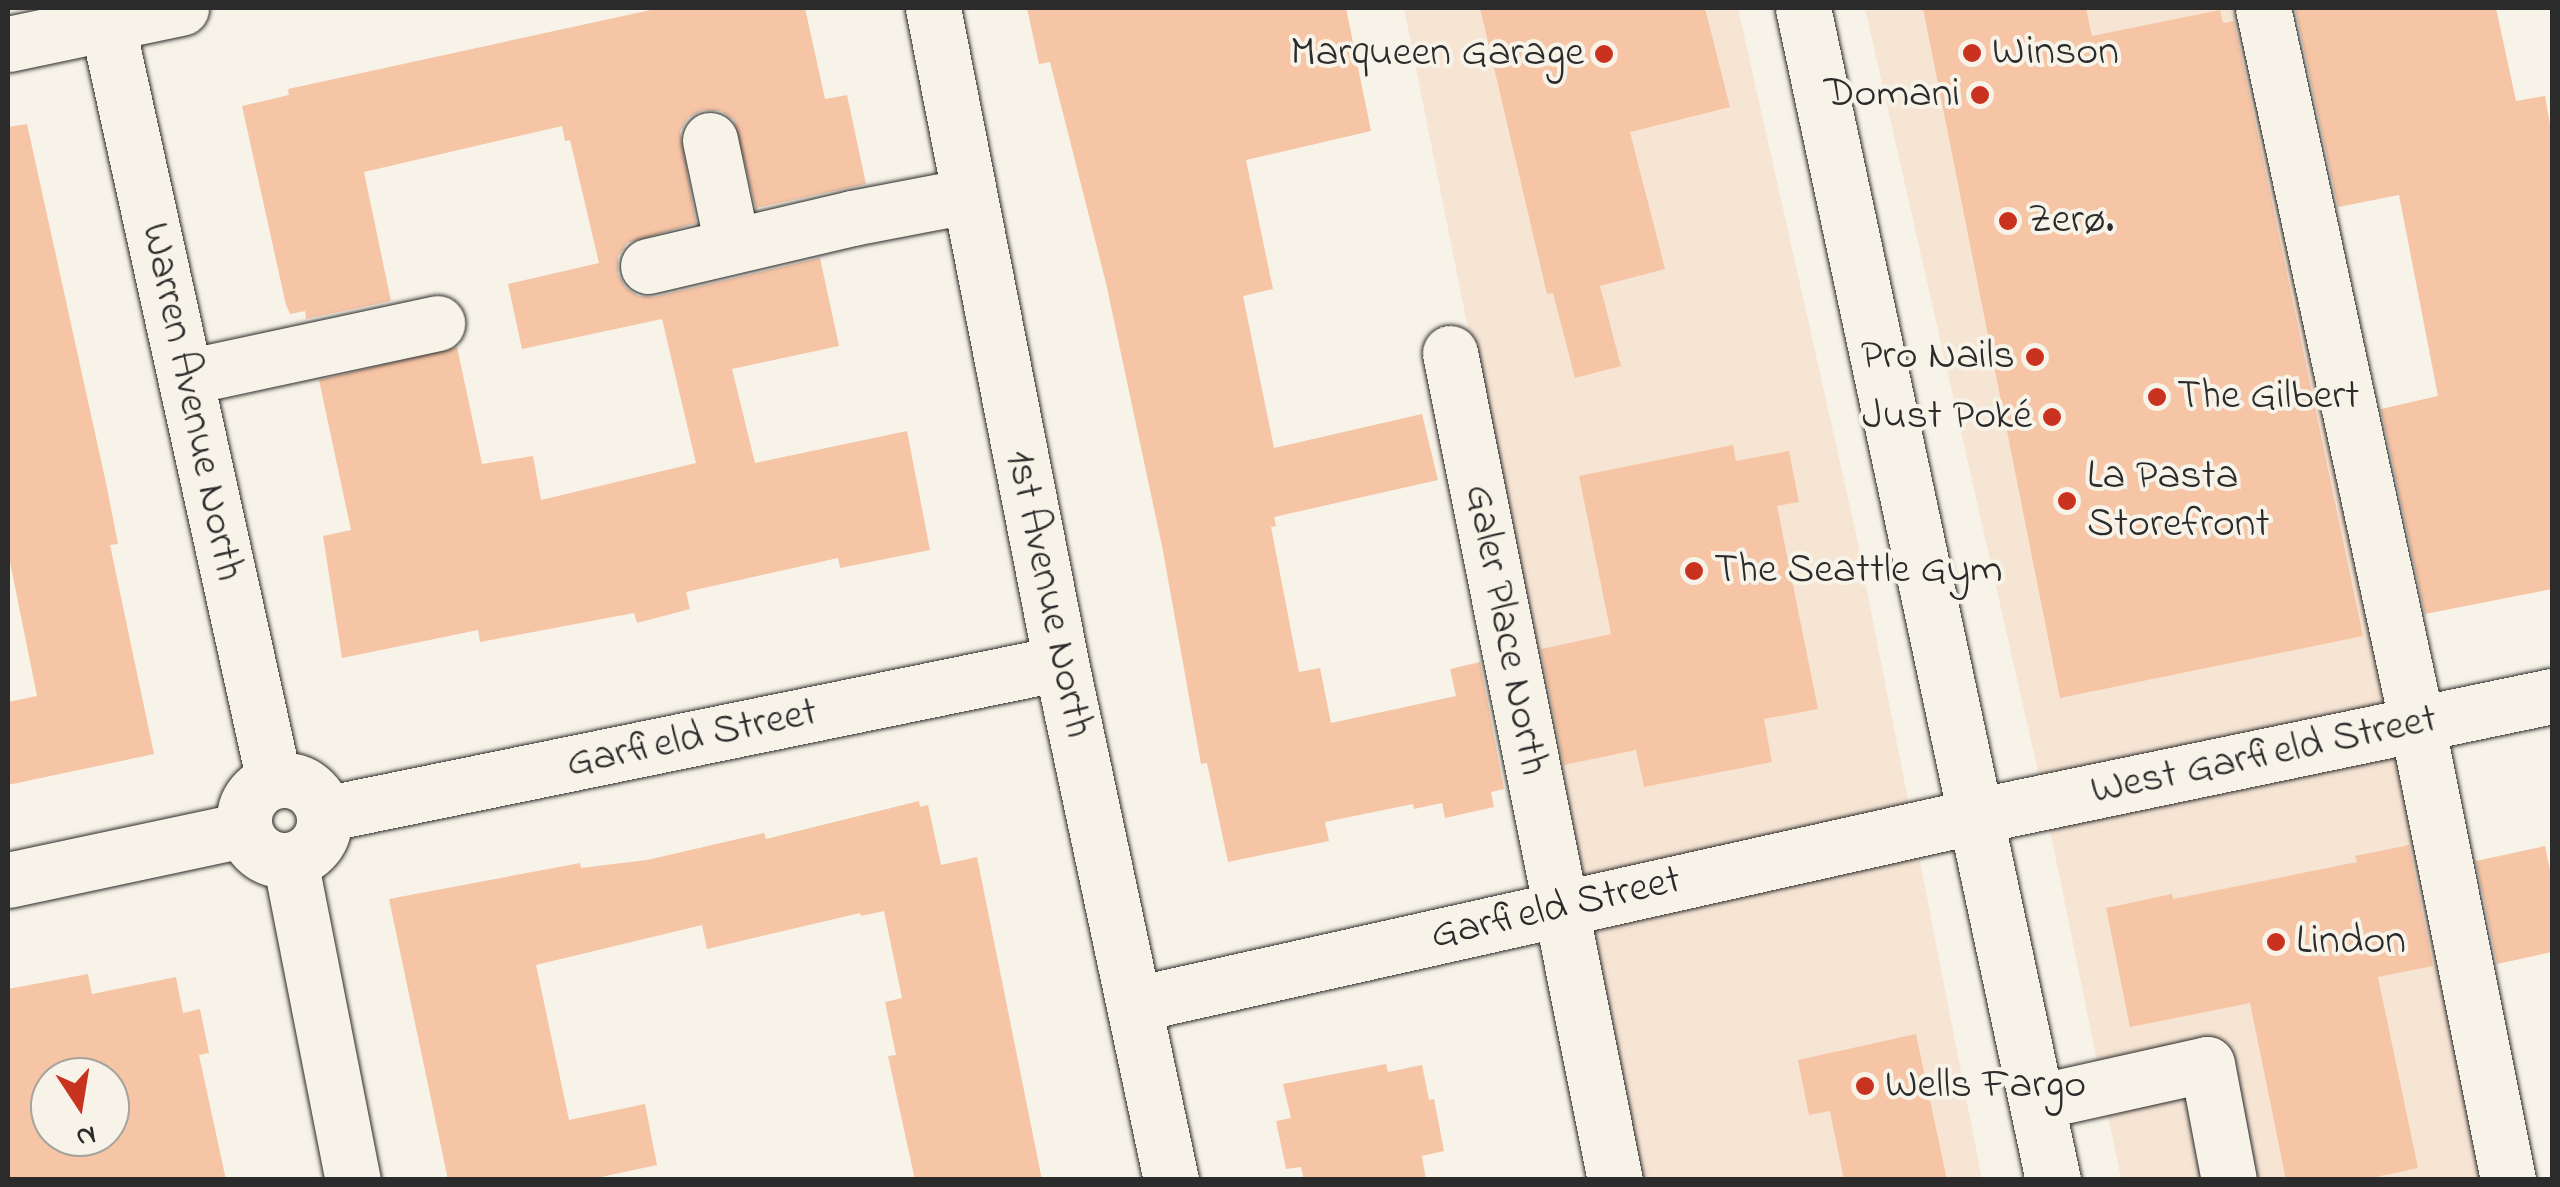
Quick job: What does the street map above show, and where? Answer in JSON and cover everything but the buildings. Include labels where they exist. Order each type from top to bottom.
[{"type":"street","points":[[8,44],[182,8]]},
{"type":"street","name":"1st Avenue North","points":[[933,8],[1061,663],[1171,1180]]},
{"type":"street","points":[[1802,8],[2052,1180]]},
{"type":"street","points":[[2263,8],[2417,724],[2508,1180]]},
{"type":"street","name":"Warren Avenue North","points":[[108,23],[274,780]]},
{"type":"street","points":[[710,140],[732,244]]},
{"type":"street","points":[[648,266],[732,244],[968,196]]},
{"type":"street","points":[[186,377],[437,323]]},
{"type":"street","name":"Galer Place North","points":[[1450,353],[1615,1180]]},
{"type":"street","name":"Garfield Street","points":[[324,814],[1061,663]]},
{"type":"street","name":"West Garfield Street","points":[[1976,816],[2552,696]]},
{"type":"street","points":[[274,780],[298,782],[310,789],[324,814],[321,837],[314,848],[290,860],[264,856],[244,830],[250,798],[274,780]]},
{"type":"street","name":"Garfield Street","points":[[1136,1004],[1976,816]]},
{"type":"street","points":[[8,880],[244,830]]},
{"type":"street","points":[[290,860],[353,1180]]},
{"type":"street","points":[[2036,1102],[2207,1064],[2229,1180]]},
{"type":"shaded area","points":[[1404,8],[1738,8],[1855,529],[1982,1179],[1638,1179]]},
{"type":"shaded area","points":[[1865,8],[2241,8],[2485,1179],[2121,1179],[2039,776]]},
{"type":"place","name":"Winson","points":[[1972,53]]},
{"type":"place","name":"Marqueen Garage","points":[[1604,54]]},
{"type":"place","name":"Domani","points":[[1980,95]]},
{"type":"place","name":"Zerø.","points":[[2008,221]]},
{"type":"place","name":"Pro Nails","points":[[2035,357]]},
{"type":"place","name":"The Gilbert","points":[[2157,397]]},
{"type":"place","name":"Just Poké","points":[[2052,417]]},
{"type":"place","name":"La Pasta Storefront","points":[[2067,501]]},
{"type":"place","name":"The Seattle Gym","points":[[1694,571]]},
{"type":"place","name":"Lindon","points":[[2276,942]]},
{"type":"place","name":"Wells Fargo","points":[[1865,1086]]}]
